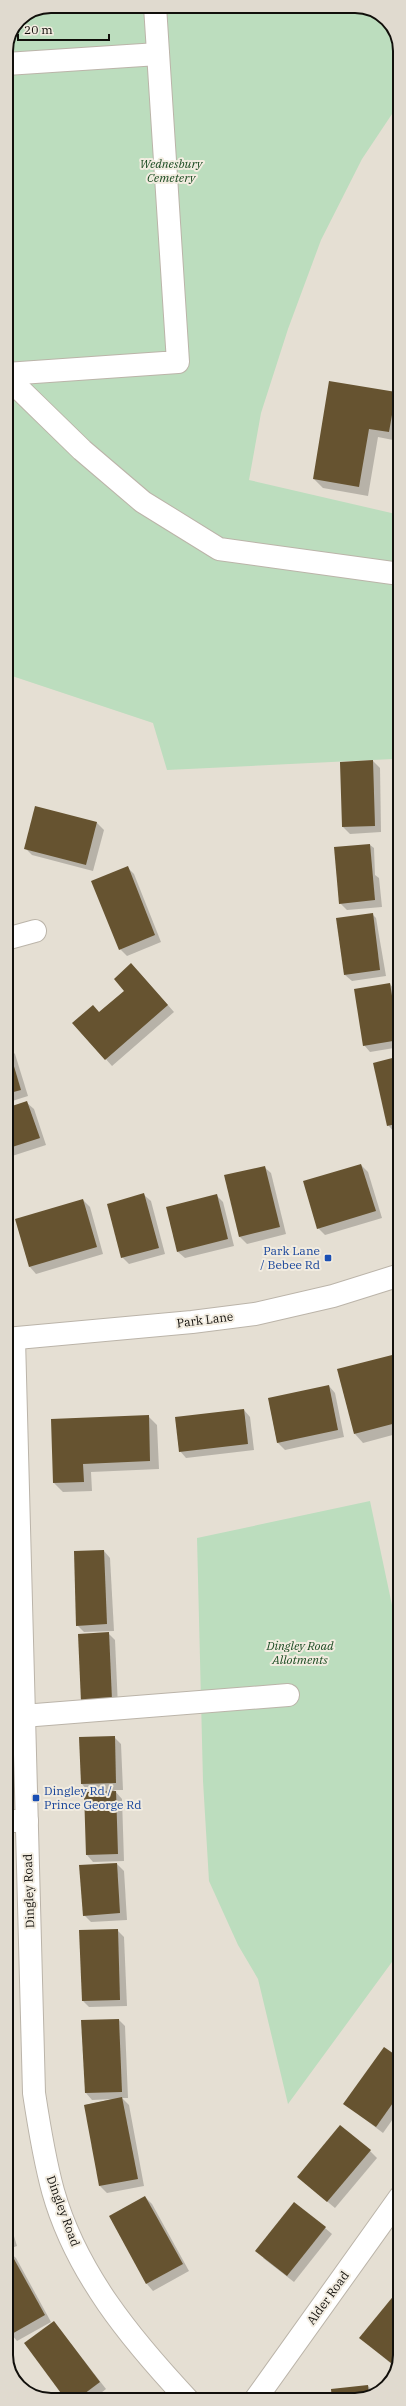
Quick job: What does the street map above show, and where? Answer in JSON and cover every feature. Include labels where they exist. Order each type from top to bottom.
[{"type":"street","points":[[13,374],[178,362],[155,13]]},
{"type":"street","points":[[13,64],[158,54]]},
{"type":"street","points":[[13,382],[82,450],[143,502],[220,549],[393,573]]},
{"type":"street","points":[[13,937],[35,931]]},
{"type":"street","name":"Park Lane","points":[[13,1339],[192,1322],[255,1314],[333,1296],[393,1277]]},
{"type":"street","name":"Dingley Road","points":[[13,1426],[23,1716],[17,1821],[34,2093],[42,2146],[54,2192],[74,2246],[106,2303],[147,2356],[181,2393]]},
{"type":"street","points":[[23,1716],[288,1695]]},
{"type":"street","name":"Alder Road","points":[[260,2393],[393,2207]]},
{"type":"green space","name":"Wednesbury Cemetery","points":[[51,13],[357,13],[370,16],[380,22],[385,28],[393,46],[393,112],[362,159],[321,240],[288,329],[261,413],[249,480],[393,513],[393,759],[167,770],[153,723],[13,676],[13,51],[16,36],[19,30],[30,19],[36,16]]},
{"type":"green space","name":"Dingley Road Allotments","points":[[370,1501],[393,1610],[393,1961],[288,2104],[258,1979],[238,1945],[209,1881],[203,1781],[197,1538]]},
{"type":"building","points":[[329,381],[393,392],[393,409],[389,432],[369,429],[359,487],[313,479]]},
{"type":"building","points":[[373,760],[375,826],[342,827],[340,762]]},
{"type":"building","points":[[35,806],[97,822],[86,865],[24,849]]},
{"type":"building","points":[[370,844],[375,900],[339,904],[334,847]]},
{"type":"building","points":[[128,866],[155,935],[119,950],[91,881]]},
{"type":"building","points":[[373,913],[380,970],[344,975],[336,918]]},
{"type":"building","points":[[131,963],[168,1005],[105,1060],[72,1023],[93,1005],[99,1012],[124,991],[114,979]]},
{"type":"building","points":[[390,983],[393,1002],[393,1041],[363,1046],[354,989]]},
{"type":"building","points":[[393,1058],[393,1125],[387,1126],[373,1063]]},
{"type":"building","points":[[13,1063],[21,1090],[13,1092]]},
{"type":"building","points":[[27,1101],[40,1138],[13,1147],[13,1106]]},
{"type":"building","points":[[361,1164],[376,1211],[317,1229],[303,1181]]},
{"type":"building","points":[[265,1166],[280,1227],[239,1237],[224,1175]]},
{"type":"building","points":[[144,1193],[159,1248],[121,1258],[107,1204]]},
{"type":"building","points":[[217,1194],[228,1239],[177,1252],[166,1207]]},
{"type":"building","points":[[83,1199],[97,1247],[29,1267],[15,1219]]},
{"type":"building","points":[[393,1355],[393,1424],[354,1434],[337,1369]]},
{"type":"building","points":[[329,1385],[338,1430],[277,1443],[268,1398]]},
{"type":"building","points":[[244,1409],[248,1444],[179,1452],[175,1417]]},
{"type":"building","points":[[149,1415],[150,1461],[83,1464],[84,1482],[53,1483],[51,1419]]},
{"type":"building","points":[[104,1550],[107,1624],[76,1626],[74,1551]]},
{"type":"building","points":[[109,1632],[112,1700],[81,1702],[78,1634]]},
{"type":"building","points":[[115,1736],[116,1783],[81,1784],[79,1737]]},
{"type":"building","points":[[116,1791],[118,1854],[86,1855],[84,1792]]},
{"type":"building","points":[[117,1863],[120,1913],[83,1916],[79,1865]]},
{"type":"building","points":[[118,1929],[120,2000],[82,2001],[79,1930]]},
{"type":"building","points":[[119,2019],[122,2092],[85,2093],[81,2020]]},
{"type":"building","points":[[384,2047],[393,2053],[393,2103],[376,2127],[343,2104]]},
{"type":"building","points":[[122,2097],[138,2179],[99,2186],[84,2105]]},
{"type":"building","points":[[340,2125],[371,2150],[327,2202],[297,2177]]},
{"type":"building","points":[[145,2196],[183,2264],[146,2284],[109,2216]]},
{"type":"building","points":[[294,2202],[326,2227],[287,2276],[255,2251]]},
{"type":"building","points":[[13,2257],[45,2315],[13,2333]]},
{"type":"building","points":[[393,2297],[392,2362],[391,2363],[359,2338]]},
{"type":"building","points":[[54,2321],[100,2382],[85,2393],[61,2393],[24,2343]]},
{"type":"building","points":[[368,2385],[369,2390],[360,2393],[331,2393],[331,2389]]},
{"type":"place","name":"Park Lane / Bebee Rd","points":[[328,1258]]},
{"type":"place","name":"Dingley Rd / Prince George Rd","points":[[36,1798]]}]
